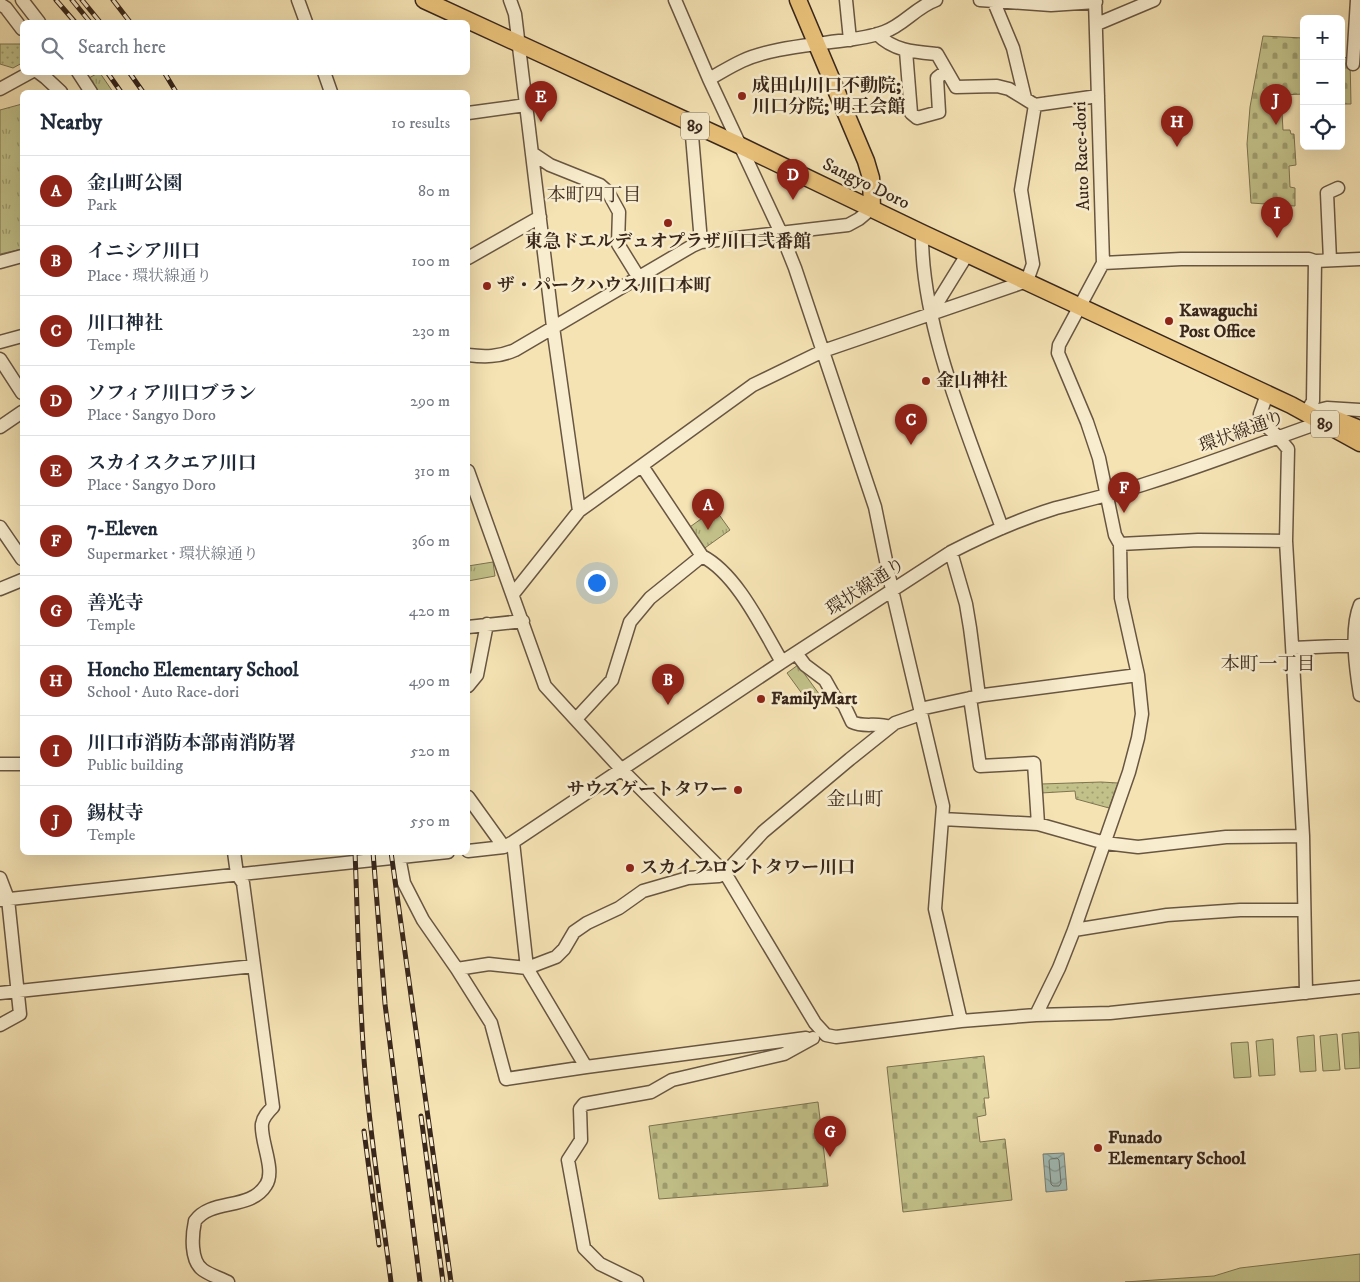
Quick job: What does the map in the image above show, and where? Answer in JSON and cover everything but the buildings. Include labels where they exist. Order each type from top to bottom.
[{"type":"main road","name":"Sangyo Doro","points":[[424,0],[467,20]]},
{"type":"main road","points":[[798,0],[866,161],[871,178],[872,208]]},
{"type":"main road","name":"Sangyo Doro","points":[[470,21],[739,145],[922,233],[1291,405],[1360,429]]},
{"type":"main road","name":"Sangyo Doro","points":[[1314,413],[1360,443]]},
{"type":"street","points":[[22,0],[37,20]]},
{"type":"street","points":[[298,0],[305,20]]},
{"type":"street","points":[[510,0],[515,14],[553,327],[579,511]]},
{"type":"street","points":[[675,0],[709,80],[781,233],[795,268],[875,507],[892,590],[943,806],[935,909],[961,1021]]},
{"type":"street","points":[[846,0],[850,40]]},
{"type":"street","points":[[709,80],[743,60],[816,44],[850,40],[877,34],[902,24],[914,12],[936,0]]},
{"type":"street","points":[[980,0],[1051,5],[1096,1]]},
{"type":"street","points":[[1097,24],[1154,0]]},
{"type":"street","points":[[1353,64],[1357,0]]},
{"type":"street","points":[[513,594],[579,511],[753,385],[822,350],[1027,281],[1033,264],[1021,190],[1030,102],[1013,48],[994,1]]},
{"type":"street","name":"Auto Race-dori","points":[[1036,1015],[1059,968],[1105,843],[1129,772],[1142,714],[1138,675],[1121,598],[1120,544],[1115,534],[1099,458],[1087,422],[1058,353],[1059,345],[1103,262],[1096,1]]},
{"type":"street","points":[[0,4],[6,8],[20,26]]},
{"type":"street","points":[[877,34],[884,41],[906,51],[937,54],[956,87],[997,86],[1009,89],[1030,102],[1098,96]]},
{"type":"street","points":[[906,51],[911,113],[917,118],[939,112],[937,78],[946,71]]},
{"type":"street","points":[[1,88],[25,75]]},
{"type":"street","points":[[42,75],[61,90]]},
{"type":"street","points":[[54,75],[62,90]]},
{"type":"street","points":[[80,75],[90,90]]},
{"type":"street","points":[[325,75],[330,90]]},
{"type":"street","points":[[470,113],[526,105]]},
{"type":"street","points":[[691,124],[701,242]]},
{"type":"street","points":[[532,152],[550,165],[600,185],[608,192],[619,212],[618,244],[639,278]]},
{"type":"street","points":[[1330,260],[1327,193],[1338,188]]},
{"type":"street","points":[[470,355],[492,357],[504,355],[701,242],[848,225],[872,208]]},
{"type":"street","points":[[470,257],[540,217]]},
{"type":"street","points":[[922,233],[922,253],[931,313],[950,382],[1002,528]]},
{"type":"street","points":[[931,313],[968,254]]},
{"type":"street","points":[[0,262],[20,257]]},
{"type":"street","points":[[1103,262],[1181,259],[1309,258],[1315,261],[1360,259]]},
{"type":"street","points":[[1315,261],[1314,413],[1327,408],[1360,410]]},
{"type":"street","points":[[0,342],[20,337]]},
{"type":"street","points":[[0,359],[20,390]]},
{"type":"street","points":[[1267,394],[1260,414],[1262,422],[1288,449],[1286,541],[1303,836],[1306,994]]},
{"type":"street","points":[[0,426],[20,413]]},
{"type":"street","name":"環状線通り","points":[[470,850],[508,845],[951,552],[1002,528],[1055,508],[1107,496],[1183,472],[1310,426],[1314,413]]},
{"type":"street","points":[[642,466],[702,556],[712,561],[735,584],[782,662]]},
{"type":"street","points":[[470,476],[545,686],[622,770],[725,873],[815,1023],[826,1036]]},
{"type":"street","points":[[0,527],[20,556]]},
{"type":"street","points":[[1120,544],[1198,540],[1286,541]]},
{"type":"street","points":[[951,552],[966,604],[980,766],[1034,763],[1038,824]]},
{"type":"street","points":[[576,719],[612,680],[630,622],[650,598],[702,556]]},
{"type":"street","points":[[0,590],[20,581]]},
{"type":"street","points":[[1360,605],[1355,629],[1358,645],[1356,668],[1360,695]]},
{"type":"street","points":[[470,626],[523,621]]},
{"type":"street","points":[[470,684],[477,675],[488,624]]},
{"type":"street","points":[[1293,648],[1358,645]]},
{"type":"street","points":[[796,653],[805,665],[825,680],[834,696],[844,705],[852,722],[860,726],[881,724],[890,726]]},
{"type":"street","points":[[457,969],[489,964],[527,968],[556,956],[564,949],[574,932],[619,908],[644,891],[688,878],[719,876],[725,873],[763,832],[895,723],[921,712],[974,697],[1138,675]]},
{"type":"street","points":[[0,764],[20,764]]},
{"type":"street","points":[[470,799],[508,845],[527,968],[586,1067]]},
{"type":"street","points":[[942,819],[1038,824],[1105,843],[1138,847],[1226,837],[1303,836]]},
{"type":"street","points":[[228,1282],[198,1266],[194,1253],[195,1221],[207,1210],[233,1205],[259,1193],[265,1187],[268,1182],[269,1170],[262,1124],[265,1116],[273,1108],[243,883],[237,874],[234,855]]},
{"type":"street","points":[[4,900],[237,874],[331,858],[399,858],[424,855]]},
{"type":"street","points":[[399,858],[404,883],[423,920],[491,1023],[506,1079],[826,1036],[854,1036],[911,1026],[1036,1015],[1110,1013],[1360,987]]},
{"type":"street","points":[[0,878],[20,1014],[0,1025]]},
{"type":"street","points":[[1074,930],[1167,915],[1240,910],[1304,910]]},
{"type":"street","points":[[0,993],[254,966]]},
{"type":"street","points":[[637,1282],[600,1264],[584,1248],[568,1160],[581,1140],[580,1109],[584,1104],[651,1092],[672,1080],[784,1054],[813,1038]]},
{"type":"green space","points":[[1263,36],[1300,38],[1300,94],[1281,95],[1283,130],[1290,130],[1291,134],[1294,134],[1296,165],[1289,166],[1290,187],[1295,188],[1295,206],[1251,203],[1247,144],[1250,107]]},
{"type":"green space","points":[[0,44],[20,44],[20,64],[13,68],[0,64]]},
{"type":"green space","points":[[1345,57],[1350,58],[1351,104],[1345,104]]},
{"type":"green space","points":[[94,75],[101,75],[112,90],[93,90],[89,78]]},
{"type":"green space","points":[[20,105],[20,249],[0,254],[0,110]]},
{"type":"green space","points":[[715,509],[730,530],[702,550],[687,529]]},
{"type":"green space","points":[[493,562],[495,576],[470,581],[470,566]]},
{"type":"green space","points":[[798,665],[822,698],[811,706],[787,673]]},
{"type":"green space","points":[[1118,783],[1109,808],[1076,799],[1075,791],[1041,793],[1041,784]]},
{"type":"green space","points":[[1359,1032],[1360,1068],[1345,1069],[1342,1034]]},
{"type":"green space","points":[[1337,1034],[1340,1070],[1323,1071],[1320,1036]]},
{"type":"green space","points":[[1314,1035],[1316,1071],[1300,1072],[1297,1037]]},
{"type":"green space","points":[[1273,1039],[1275,1075],[1259,1076],[1256,1041]]},
{"type":"green space","points":[[1248,1042],[1251,1077],[1234,1078],[1231,1043]]},
{"type":"green space","points":[[984,1056],[989,1098],[984,1098],[986,1115],[977,1117],[980,1142],[1005,1139],[1012,1200],[903,1212],[887,1067]]},
{"type":"green space","points":[[818,1102],[828,1186],[659,1199],[649,1126]]},
{"type":"green space","points":[[1360,1254],[1360,1282],[1125,1282],[1214,1276],[1240,1268]]},
{"type":"water","points":[[1064,1153],[1067,1190],[1046,1192],[1043,1154]]},
{"type":"railway","points":[[56,0],[73,20]]},
{"type":"railway","points":[[72,0],[88,20]]},
{"type":"railway","points":[[82,0],[98,20]]},
{"type":"railway","points":[[113,0],[128,20]]},
{"type":"railway","points":[[109,75],[120,90]]},
{"type":"railway","points":[[131,75],[142,90]]},
{"type":"railway","points":[[166,75],[175,90]]},
{"type":"railway","points":[[355,855],[365,1072],[373,1151],[391,1282]]},
{"type":"railway","points":[[373,855],[385,1004],[420,1282]]},
{"type":"railway","points":[[391,855],[451,1282]]},
{"type":"railway","points":[[421,1116],[443,1282]]},
{"type":"railway","points":[[364,1131],[379,1245]]},
{"type":"place","name":"成田山川口不動院; 川口分院; 明王会館","points":[[742,96]]},
{"type":"place","name":"スカイスクエア川口","points":[[541,122]]},
{"type":"place","name":"錫杖寺","points":[[1276,125]]},
{"type":"place","name":"Honcho Elementary School","points":[[1177,147]]},
{"type":"place","name":"ソフィア川口ブラン","points":[[793,200]]},
{"type":"place","name":"東急ドエルデュオプラザ川口弐番館","points":[[668,223]]},
{"type":"place","name":"川口市消防本部南消防署","points":[[1277,238]]},
{"type":"place","name":"ザ・パークハウス川口本町","points":[[487,286]]},
{"type":"place","name":"Kawaguchi Post Office","points":[[1169,321]]},
{"type":"place","name":"金山神社","points":[[926,381]]},
{"type":"place","name":"川口神社","points":[[911,445]]},
{"type":"place","name":"7-Eleven","points":[[1124,513]]},
{"type":"place","name":"金山町公園","points":[[708,530]]},
{"type":"place","name":"FamilyMart","points":[[761,699]]},
{"type":"place","name":"イニシア川口","points":[[668,705]]},
{"type":"place","name":"サウスゲートタワー","points":[[738,790]]},
{"type":"place","name":"スカイフロントタワー川口","points":[[630,868]]},
{"type":"place","name":"Funado Elementary School","points":[[1098,1148]]},
{"type":"place","name":"善光寺","points":[[830,1157]]},
{"type":"district","name":"本町四丁目","points":[[594,195]]},
{"type":"district","name":"本町一丁目","points":[[1268,664]]},
{"type":"district","name":"金山町","points":[[855,799]]}]
